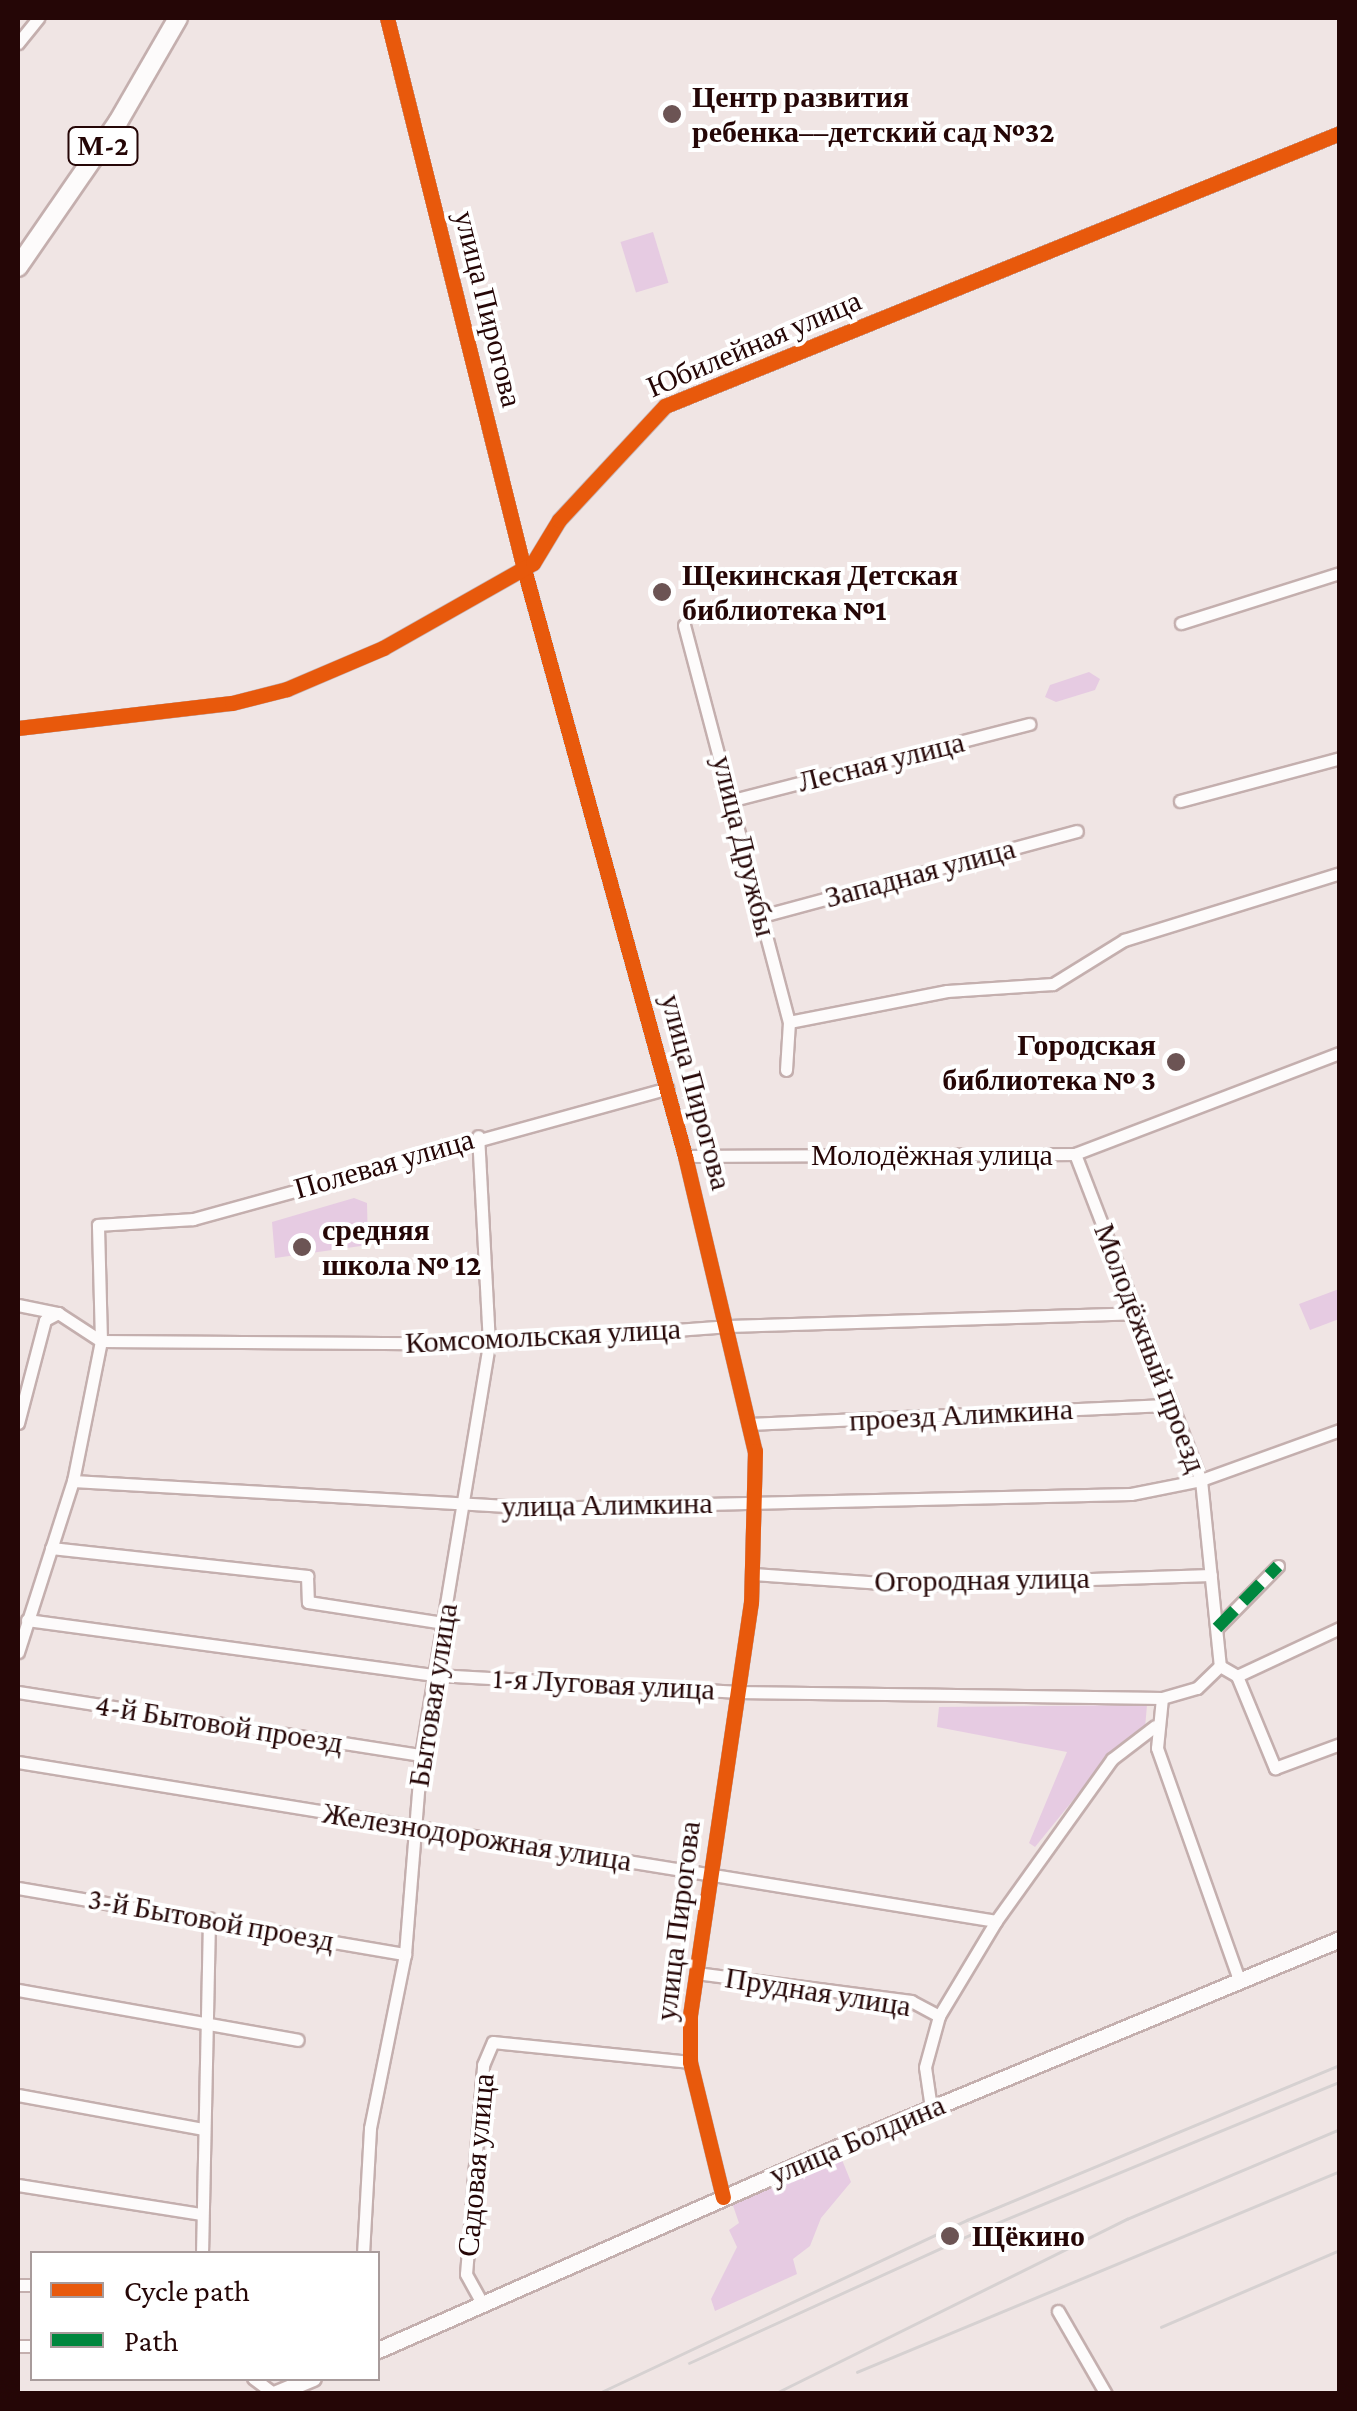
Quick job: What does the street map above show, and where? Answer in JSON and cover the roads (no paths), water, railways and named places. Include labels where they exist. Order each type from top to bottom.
[{"type":"highway","name":"М-2","points":[[18,268],[118,122],[178,18]]},
{"type":"main road","name":"улица Болдина","points":[[380,2349],[723,2197],[1340,1939]]},
{"type":"main road","points":[[274,2394],[306,2381]]},
{"type":"street","points":[[18,43],[38,18]]},
{"type":"street","name":"улица Пирогова","points":[[387,18],[524,568],[686,1156],[749,1424],[758,1503],[753,1574],[696,1973],[690,2062],[723,2197]]},
{"type":"street","name":"Юбилейная улица","points":[[18,728],[114,722],[287,689],[383,648],[524,568],[620,449],[664,406],[1340,133]]},
{"type":"street","points":[[1181,623],[1340,574]]},
{"type":"street","name":"улица Дружбы","points":[[684,625],[789,1022],[786,1070]]},
{"type":"street","name":"Лесная улица","points":[[732,800],[1029,724]]},
{"type":"street","points":[[1180,801],[1340,758]]},
{"type":"street","name":"Западная улица","points":[[762,916],[1078,831]]},
{"type":"street","points":[[789,1022],[947,991],[1053,984],[1124,940],[1340,873]]},
{"type":"street","name":"Молодёжная улица","points":[[686,1156],[1075,1154],[1340,1053]]},
{"type":"street","name":"Полевая улица","points":[[101,1341],[98,1226],[193,1219],[478,1136],[667,1088]]},
{"type":"street","name":"Бытовая улица","points":[[363,2251],[370,2128],[405,1954],[421,1756],[489,1344],[478,1136]]},
{"type":"street","name":"Молодёжный проезд","points":[[1075,1154],[1201,1480],[1220,1666]]},
{"type":"street","points":[[18,1305],[58,1313],[101,1341],[73,1480],[18,1652]]},
{"type":"street","points":[[18,1423],[45,1320],[58,1313]]},
{"type":"street","name":"Комсомольская улица","points":[[101,1341],[489,1344],[726,1326],[1138,1313]]},
{"type":"street","name":"проезд Алимкина","points":[[749,1424],[1172,1405]]},
{"type":"street","name":"улица Алимкина","points":[[73,1480],[461,1506],[1130,1494],[1201,1480],[1340,1430]]},
{"type":"street","points":[[52,1548],[307,1576],[308,1602],[444,1623]]},
{"type":"street","points":[[1217,1628],[1278,1566]]},
{"type":"street","name":"Огородная улица","points":[[753,1574],[910,1585],[1211,1574]]},
{"type":"street","name":"1-я Луговая улица","points":[[27,1620],[436,1675],[736,1692],[1162,1698],[1197,1688],[1220,1666]]},
{"type":"street","points":[[1237,1676],[1340,1628]]},
{"type":"street","points":[[1220,1666],[1237,1676],[1275,1768],[1340,1744]]},
{"type":"street","name":"4-й Бытовой проезд","points":[[18,1692],[421,1756]]},
{"type":"street","points":[[1162,1698],[1155,1726],[1239,1980]]},
{"type":"street","points":[[932,2108],[925,2068],[940,2016],[996,1921],[1112,1759],[1155,1726]]},
{"type":"street","name":"Железнодорожная улица","points":[[18,1762],[996,1921]]},
{"type":"street","name":"3-й Бытовой проезд","points":[[18,1888],[405,1954]]},
{"type":"street","points":[[202,2251],[208,1918]]},
{"type":"street","name":"Прудная улица","points":[[696,1973],[912,2001],[940,2016]]},
{"type":"street","points":[[18,1990],[298,2040]]},
{"type":"street","name":"Садовая улица","points":[[482,2303],[466,2274],[483,2065],[493,2042],[690,2062]]},
{"type":"street","points":[[18,2094],[204,2129]]},
{"type":"street","points":[[18,2185],[202,2214]]},
{"type":"street","points":[[1058,2311],[1106,2394]]},
{"type":"railway","points":[[597,2394],[967,2220],[1340,2065]]},
{"type":"railway","points":[[689,2363],[985,2228],[1340,2082]]},
{"type":"railway","points":[[774,2394],[1127,2219],[1340,2129]]},
{"type":"railway","points":[[857,2372],[1340,2171]]},
{"type":"railway","points":[[1161,2327],[1340,2250]]},
{"type":"place","name":"Центр развития ребенка––детский сад №32","points":[[672,114]]},
{"type":"place","name":"Щекинская Детская библиотека №1","points":[[662,592]]},
{"type":"place","name":"Городская библиотека № 3","points":[[1176,1062]]},
{"type":"place","name":"средняя школа № 12","points":[[302,1247]]},
{"type":"place","name":"Щёкино","points":[[950,2236]]}]
